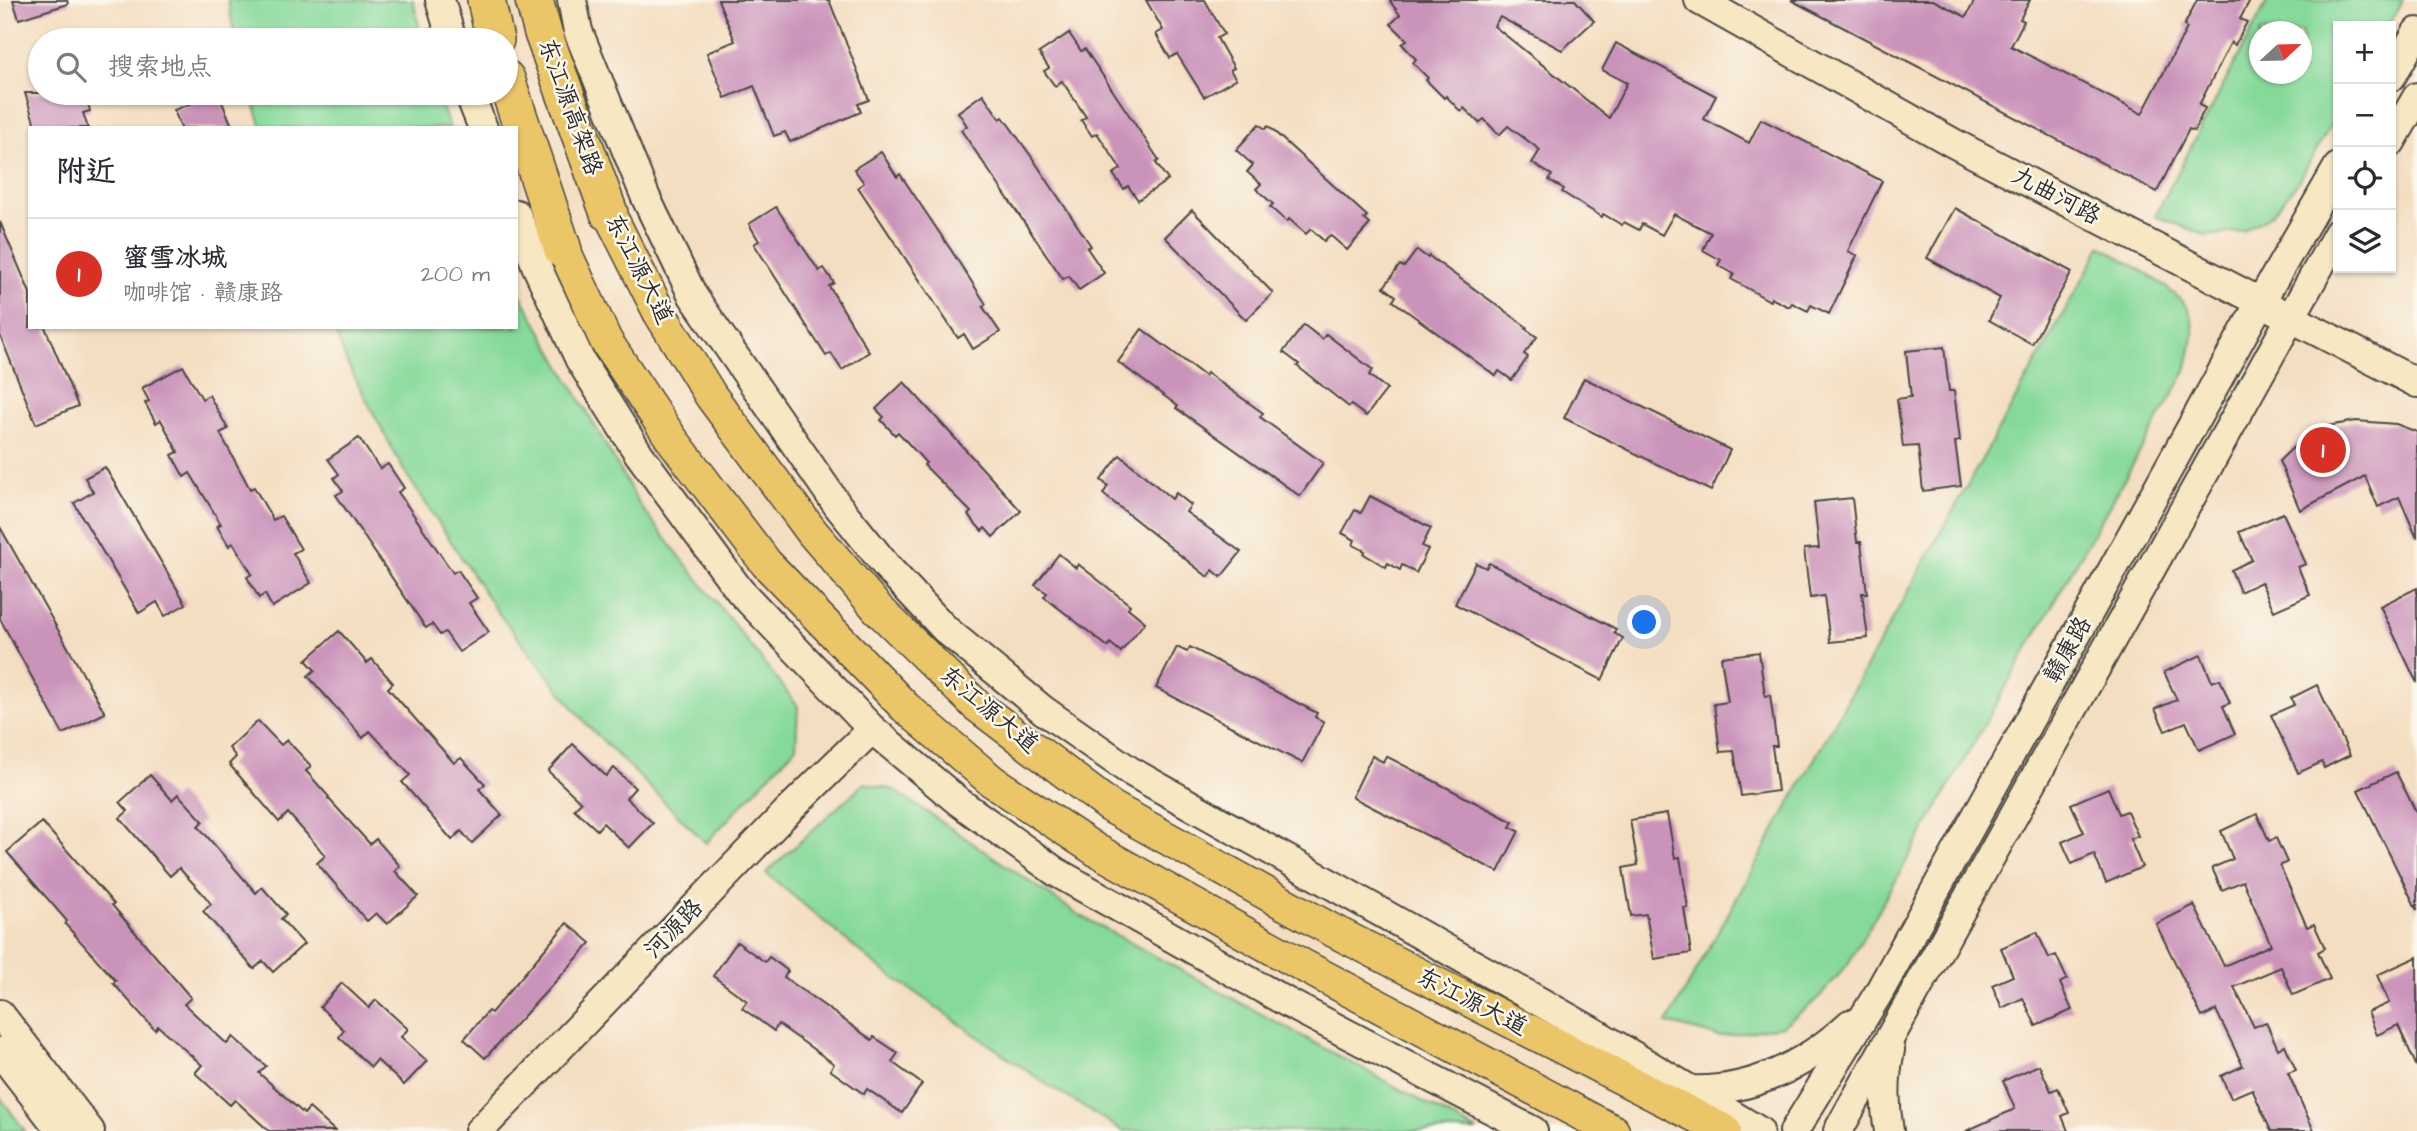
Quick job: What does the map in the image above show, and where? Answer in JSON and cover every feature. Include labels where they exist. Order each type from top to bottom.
[{"type":"highway","points":[[486,0],[492,28]]},
{"type":"highway","name":"东江源高架路","points":[[534,0],[543,33],[609,213]]},
{"type":"highway","name":"东江源高架路","points":[[515,105],[563,250]]},
{"type":"main road","points":[[467,0],[475,28]]},
{"type":"main road","name":"东江源大道","points":[[551,0],[609,213],[659,312],[711,396],[812,532],[877,609],[976,705],[1111,807],[1330,929],[1725,1131]]},
{"type":"main road","points":[[501,105],[510,126]]},
{"type":"main road","name":"东江源大道","points":[[518,145],[606,341],[671,438],[766,563],[905,707],[992,781],[1096,850],[1601,1127]]},
{"type":"street","points":[[440,0],[448,28]]},
{"type":"street","points":[[572,0],[578,30],[646,198],[693,296],[838,506],[888,568],[945,629],[1043,710],[1130,771],[1597,1034],[1759,1131]]},
{"type":"street","name":"九曲河路","points":[[1699,0],[1955,144],[2417,383]]},
{"type":"street","points":[[2396,68],[2417,32]]},
{"type":"street","points":[[2396,133],[2417,97]]},
{"type":"street","points":[[474,105],[482,126]]},
{"type":"street","name":"赣康路","points":[[1794,1131],[1878,994],[2333,176]]},
{"type":"street","points":[[518,219],[580,360],[639,454],[740,591],[872,729],[959,802],[1056,872],[1290,1004],[1533,1131]]},
{"type":"street","name":"赣康路","points":[[1838,1131],[2333,242]]},
{"type":"street","name":"河源路","points":[[479,1131],[767,833],[872,729]]},
{"type":"street","points":[[1616,1077],[1655,1087],[1690,1090],[1746,1084],[1793,1066],[1833,1040],[1878,994]]},
{"type":"street","points":[[0,1014],[90,1131]]},
{"type":"street","points":[[1889,1131],[1885,1078],[1895,1030]]},
{"type":"street","points":[[0,1052],[61,1131]]},
{"type":"green space","points":[[228,0],[413,0],[419,28],[233,28]]},
{"type":"green space","points":[[2268,0],[2403,0],[2391,21],[2333,21],[2333,122],[2296,185],[2271,215],[2243,231],[2207,236],[2155,216],[2249,36],[2249,84],[2312,84],[2312,21],[2257,21]]},
{"type":"green space","points":[[255,105],[441,105],[449,126],[261,126]]},
{"type":"green space","points":[[2101,246],[2162,284],[2189,311],[2193,333],[2186,371],[1848,964],[1817,1000],[1782,1026],[1720,1037],[1667,1023]]},
{"type":"green space","points":[[518,291],[641,507],[798,706],[796,747],[706,843],[587,725],[496,610],[403,469],[346,361],[335,329],[518,329]]},
{"type":"green space","points":[[864,783],[894,790],[1081,916],[1477,1131],[1123,1131],[1046,1084],[877,966],[766,873]]},
{"type":"green space","points":[[0,1097],[25,1131],[0,1131]]},
{"type":"building","points":[[13,0],[67,0],[68,4],[19,19]]},
{"type":"building","points":[[718,0],[829,0],[869,100],[858,104],[861,112],[790,142],[785,132],[774,136],[754,86],[725,98],[707,53],[735,41]]},
{"type":"building","points":[[1146,0],[1205,0],[1224,34],[1217,38],[1234,68],[1230,70],[1236,79],[1204,97],[1177,54],[1170,58],[1156,34],[1163,30]]},
{"type":"building","points":[[1389,0],[1575,0],[1594,21],[1562,50],[1500,17],[1494,26],[1609,118],[1627,83],[1602,70],[1616,43],[1716,96],[1704,119],[1749,143],[1761,119],[1882,181],[1848,251],[1857,256],[1829,314],[1811,305],[1808,311],[1792,303],[1789,307],[1771,298],[1770,301],[1731,279],[1734,274],[1718,265],[1721,260],[1703,250],[1711,233],[1674,214],[1662,235],[1642,224],[1639,230],[1624,222],[1622,225],[1603,214],[1602,217],[1562,192],[1564,189],[1549,180],[1552,175],[1532,163],[1540,150],[1508,126],[1499,135],[1484,119],[1479,123],[1464,108],[1461,112],[1426,80],[1428,78],[1413,63],[1416,59],[1402,44],[1407,40],[1391,24],[1400,15]]},
{"type":"building","points":[[1791,0],[1933,0],[1966,17],[1975,0],[2030,0],[2020,19],[2024,21],[2011,46],[2142,114],[2187,28],[2184,26],[2197,0],[2250,0],[2240,19],[2247,22],[2235,45],[2231,42],[2199,105],[2205,108],[2194,131],[2189,129],[2157,192]]},
{"type":"building","points":[[1069,33],[1081,51],[1085,49],[1159,160],[1156,163],[1168,180],[1138,200],[1128,186],[1124,189],[1113,174],[1121,169],[1097,133],[1092,136],[1081,120],[1086,117],[1062,81],[1055,86],[1044,71],[1049,68],[1039,53]]},
{"type":"building","points":[[983,94],[1031,156],[1091,246],[1087,248],[1104,273],[1079,290],[1069,276],[1063,279],[961,130],[967,126],[958,112]]},
{"type":"building","points":[[29,105],[88,105],[90,111],[83,113],[87,126],[35,126]]},
{"type":"building","points":[[187,105],[223,105],[232,126],[180,126],[174,110]]},
{"type":"building","points":[[1259,124],[1265,129],[1268,126],[1367,216],[1364,219],[1370,224],[1347,250],[1330,235],[1324,241],[1311,229],[1306,234],[1289,219],[1287,222],[1270,207],[1273,204],[1256,189],[1261,184],[1247,172],[1253,165],[1236,150]]},
{"type":"building","points":[[881,152],[897,177],[900,174],[951,250],[986,304],[983,307],[1000,332],[973,349],[964,334],[958,338],[858,187],[864,183],[854,169]]},
{"type":"building","points":[[776,207],[819,271],[824,268],[834,283],[829,286],[869,352],[842,370],[831,353],[826,356],[754,244],[759,241],[749,224]]},
{"type":"building","points":[[1955,208],[2072,272],[2032,344],[1989,320],[2000,298],[1927,258]]},
{"type":"building","points":[[1192,210],[1273,293],[1246,320],[1165,237]]},
{"type":"building","points":[[0,222],[28,288],[28,329],[46,329],[78,406],[36,424],[0,335]]},
{"type":"building","points":[[1417,250],[1527,327],[1526,329],[1537,337],[1524,354],[1528,357],[1512,380],[1499,371],[1496,376],[1393,301],[1396,296],[1384,287],[1400,265],[1404,267]]},
{"type":"building","points":[[1304,325],[1322,339],[1326,334],[1373,370],[1369,375],[1387,389],[1366,416],[1351,405],[1349,407],[1283,352]]},
{"type":"building","points":[[1142,329],[1205,376],[1207,373],[1263,413],[1260,417],[1323,463],[1300,496],[1176,408],[1178,406],[1118,362]]},
{"type":"building","points":[[1944,347],[1949,391],[1954,391],[1960,441],[1955,442],[1961,486],[1923,491],[1918,446],[1903,447],[1897,399],[1911,397],[1906,351]]},
{"type":"building","points":[[183,366],[202,399],[209,395],[228,429],[220,433],[250,489],[254,487],[273,520],[281,516],[301,549],[293,553],[311,583],[272,607],[265,594],[259,598],[247,577],[252,574],[233,543],[229,546],[217,526],[221,524],[190,473],[184,477],[172,455],[178,452],[161,420],[156,423],[145,403],[149,401],[142,388]]},
{"type":"building","points":[[1584,378],[1730,450],[1711,491],[1564,418]]},
{"type":"building","points":[[904,382],[1021,511],[993,537],[985,528],[982,531],[968,515],[971,512],[924,465],[926,463],[898,432],[895,435],[881,420],[884,417],[876,409]]},
{"type":"building","points":[[2356,421],[2396,424],[2417,432],[2417,538],[2399,497],[2378,507],[2365,476],[2300,510],[2279,461],[2302,439],[2328,426]]},
{"type":"building","points":[[359,438],[380,469],[388,464],[404,488],[398,492],[453,573],[458,570],[477,598],[469,603],[489,632],[459,652],[445,632],[440,635],[432,624],[426,628],[336,495],[343,491],[334,478],[339,474],[328,459]]},
{"type":"building","points":[[1120,455],[1172,499],[1176,493],[1191,505],[1186,512],[1241,552],[1221,577],[1213,570],[1208,577],[1103,494],[1108,486],[1101,480]]},
{"type":"building","points":[[105,467],[186,604],[165,616],[157,602],[139,613],[74,503],[93,492],[85,478]]},
{"type":"building","points":[[1370,496],[1431,528],[1422,546],[1428,549],[1416,573],[1402,565],[1400,570],[1388,563],[1386,567],[1364,554],[1365,551],[1353,545],[1355,540],[1342,533],[1355,510],[1361,513]]},
{"type":"building","points":[[1852,498],[1867,593],[1862,593],[1868,638],[1830,642],[1824,596],[1810,598],[1804,549],[1819,548],[1814,502]]},
{"type":"building","points":[[2283,513],[2306,564],[2298,567],[2310,595],[2274,611],[2261,582],[2240,592],[2231,570],[2252,560],[2239,532]]},
{"type":"building","points":[[0,527],[105,713],[63,734],[0,619]]},
{"type":"building","points":[[1059,554],[1076,568],[1078,564],[1130,605],[1128,608],[1145,622],[1121,652],[1110,643],[1108,647],[1044,597],[1047,593],[1035,585]]},
{"type":"building","points":[[1476,563],[1486,568],[1489,563],[1616,629],[1614,633],[1623,638],[1602,680],[1455,604]]},
{"type":"building","points":[[2417,588],[2417,683],[2380,606]]},
{"type":"building","points":[[339,631],[367,663],[372,659],[393,683],[388,688],[454,763],[461,758],[485,784],[479,789],[502,815],[472,843],[461,831],[452,840],[402,782],[410,775],[370,731],[363,738],[308,676],[315,670],[306,660]]},
{"type":"building","points":[[1177,647],[1187,652],[1190,647],[1317,713],[1315,717],[1324,722],[1302,763],[1156,688]]},
{"type":"building","points":[[1759,652],[1765,696],[1770,695],[1777,746],[1772,746],[1778,791],[1741,796],[1734,751],[1720,752],[1714,704],[1728,702],[1721,657]]},
{"type":"building","points":[[2201,655],[2212,682],[2220,679],[2230,703],[2223,706],[2235,734],[2199,750],[2186,722],[2165,731],[2155,709],[2177,700],[2164,672]]},
{"type":"building","points":[[2317,685],[2350,755],[2324,768],[2322,762],[2298,773],[2271,715],[2294,705],[2291,698]]},
{"type":"building","points":[[258,721],[281,745],[287,740],[311,766],[306,771],[328,798],[370,844],[376,839],[400,866],[395,871],[418,896],[387,924],[376,913],[367,921],[317,863],[325,856],[318,847],[288,813],[279,822],[229,764],[236,757],[229,748]]},
{"type":"building","points":[[573,744],[606,776],[614,768],[635,788],[626,798],[653,823],[629,848],[603,823],[597,830],[574,809],[581,802],[548,771]]},
{"type":"building","points":[[1372,756],[1383,762],[1386,756],[1513,822],[1510,827],[1519,831],[1498,872],[1352,797]]},
{"type":"building","points":[[2396,772],[2417,814],[2417,910],[2358,790]]},
{"type":"building","points":[[150,775],[172,800],[178,794],[203,821],[198,826],[256,893],[262,887],[286,914],[281,919],[304,944],[273,972],[263,961],[254,969],[203,911],[211,904],[204,895],[179,868],[170,876],[120,818],[128,811],[120,802]]},
{"type":"building","points":[[2108,788],[2119,814],[2127,811],[2138,836],[2130,839],[2142,867],[2106,883],[2094,854],[2072,864],[2062,842],[2084,832],[2071,804]]},
{"type":"building","points":[[1667,814],[1675,858],[1680,857],[1688,908],[1684,908],[1691,953],[1654,959],[1646,914],[1631,916],[1623,868],[1638,865],[1630,820]]},
{"type":"building","points":[[2257,814],[2269,841],[2276,838],[2287,862],[2280,866],[2307,927],[2314,924],[2325,948],[2318,952],[2330,979],[2293,995],[2281,967],[2234,987],[2254,1027],[2266,1022],[2278,1049],[2285,1045],[2296,1070],[2288,1073],[2314,1131],[2271,1131],[2252,1089],[2231,1098],[2221,1076],[2243,1066],[2216,1010],[2202,1017],[2156,924],[2194,905],[2224,966],[2271,945],[2243,881],[2222,890],[2212,868],[2233,859],[2221,831]]},
{"type":"building","points":[[42,822],[191,998],[184,1004],[227,1044],[233,1037],[266,1066],[259,1073],[304,1114],[309,1108],[335,1131],[269,1131],[235,1100],[230,1105],[195,1073],[202,1065],[158,1026],[155,1030],[113,983],[116,981],[65,924],[67,921],[7,852]]},
{"type":"building","points":[[567,923],[591,943],[485,1058],[464,1039],[488,1011],[491,1013]]},
{"type":"building","points":[[2037,932],[2049,958],[2056,955],[2067,979],[2060,983],[2072,1010],[2036,1026],[2023,998],[2002,1008],[1992,985],[2013,976],[2001,948]]},
{"type":"building","points":[[737,942],[765,962],[769,957],[788,971],[784,977],[872,1040],[874,1037],[898,1053],[892,1062],[922,1084],[902,1113],[867,1089],[864,1094],[830,1070],[834,1064],[778,1024],[774,1031],[742,1008],[747,1001],[713,976]]},
{"type":"building","points":[[2417,957],[2417,1067],[2398,1025],[2377,1035],[2368,1012],[2389,1003],[2377,975]]},
{"type":"building","points":[[342,983],[369,1008],[376,1000],[408,1029],[401,1037],[427,1061],[404,1085],[377,1060],[371,1067],[339,1037],[344,1030],[320,1007]]},
{"type":"building","points":[[2039,1065],[2051,1091],[2058,1088],[2069,1113],[2062,1116],[2068,1131],[1966,1131],[2015,1109],[2003,1081]]},
{"type":"place","name":"蜜雪冰城","points":[[2323,450]]}]
